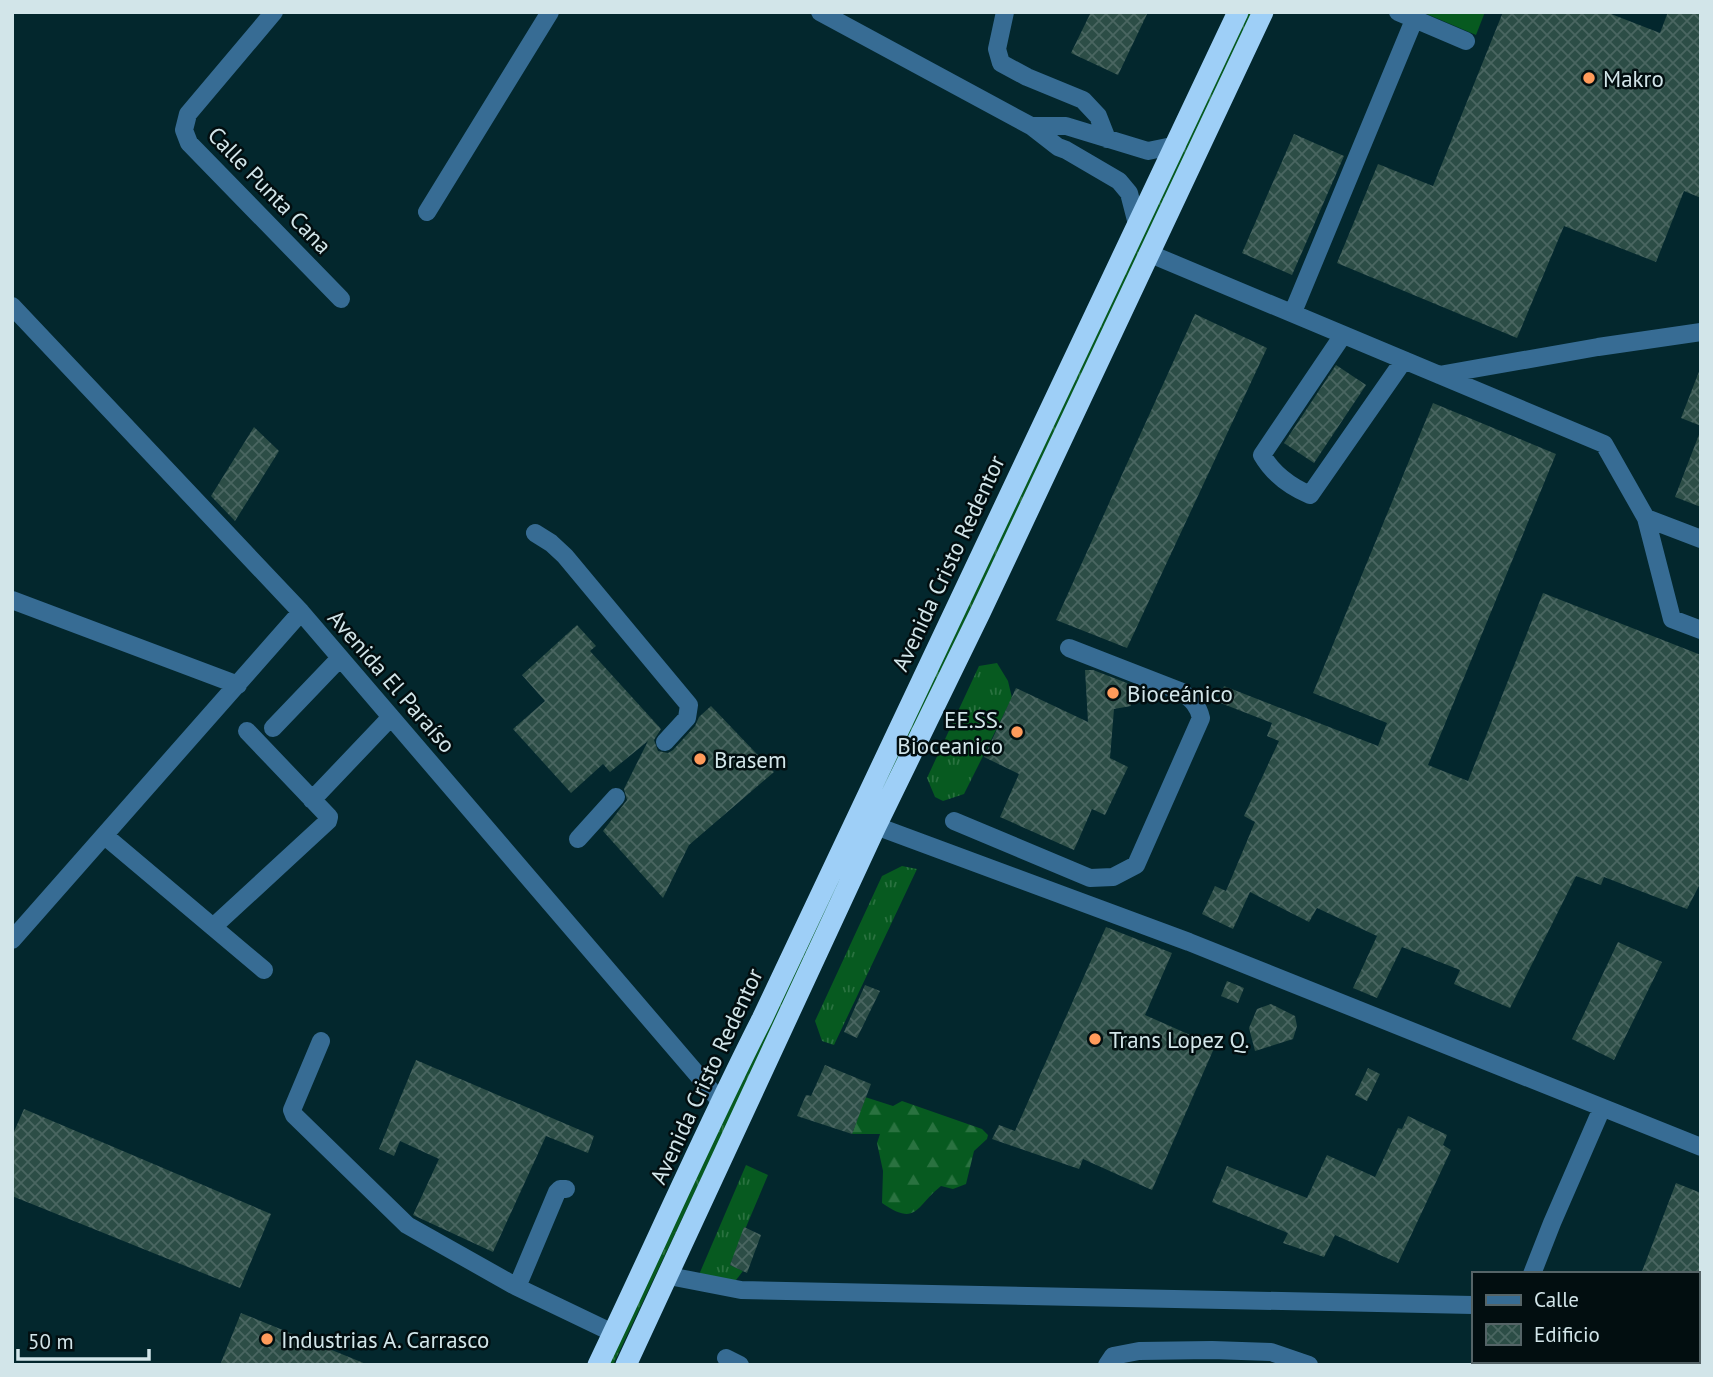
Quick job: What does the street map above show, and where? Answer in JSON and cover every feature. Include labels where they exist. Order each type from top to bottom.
[{"type":"highway","name":"Avenida Cristo Redentor","points":[[598,1365],[720,1101],[762,1019],[1238,12]]},
{"type":"highway","points":[[626,1365],[876,826],[980,613],[1263,12]]},
{"type":"street","name":"Calle Punta Cana","points":[[274,12],[188,114],[184,130],[189,143],[341,299]]},
{"type":"street","points":[[427,212],[550,12]]},
{"type":"street","points":[[820,12],[1031,126],[1058,147],[1119,181],[1129,193],[1137,224]]},
{"type":"street","points":[[1005,12],[997,49],[1001,63],[1027,78],[1083,100],[1098,116],[1107,139]]},
{"type":"street","points":[[1293,313],[1406,16],[1466,41]]},
{"type":"street","points":[[1031,126],[1066,126],[1148,151],[1177,145]]},
{"type":"street","points":[[1148,253],[1604,444],[1647,518],[1672,619],[1701,630]]},
{"type":"street","name":"Avenida El Paraíso","points":[[12,306],[301,612],[720,1101]]},
{"type":"street","points":[[1439,375],[1598,346],[1701,332]]},
{"type":"street","points":[[1343,335],[1262,455],[1270,468],[1294,488],[1310,495],[1404,360]]},
{"type":"street","points":[[1647,518],[1701,539]]},
{"type":"street","points":[[535,533],[565,556],[689,705],[687,718],[665,742]]},
{"type":"street","points":[[12,600],[238,685]]},
{"type":"street","points":[[12,940],[301,612]]},
{"type":"street","points":[[954,821],[1090,878],[1113,877],[1136,865],[1201,719],[1199,710],[1182,692],[1069,649]]},
{"type":"street","points":[[273,728],[340,658]]},
{"type":"street","points":[[312,800],[391,717]]},
{"type":"street","points":[[213,928],[328,821],[328,815],[247,731]]},
{"type":"street","points":[[578,839],[616,797]]},
{"type":"street","points":[[876,826],[1189,942],[1701,1147]]},
{"type":"street","points":[[105,835],[264,970]]},
{"type":"street","points":[[321,1041],[292,1110],[294,1115],[407,1225],[517,1287],[613,1333]]},
{"type":"street","points":[[1533,1272],[1602,1108]]},
{"type":"street","points":[[517,1287],[557,1192],[566,1189]]},
{"type":"street","points":[[669,1276],[741,1290],[1472,1306]]},
{"type":"street","points":[[1107,1365],[1113,1356],[1139,1351],[1212,1350],[1270,1352],[1309,1365]]},
{"type":"green space","points":[[1246,12],[1252,12],[613,1365],[608,1365]]},
{"type":"green space","points":[[1422,12],[1485,12],[1476,35]]},
{"type":"green space","points":[[997,663],[1008,681],[1012,698],[964,794],[943,801],[935,797],[927,778],[979,666]]},
{"type":"green space","points":[[902,866],[917,869],[834,1045],[822,1041],[815,1021],[882,876]]},
{"type":"green space","points":[[865,1097],[893,1106],[902,1101],[982,1129],[988,1135],[987,1139],[974,1151],[966,1184],[953,1189],[941,1186],[909,1214],[882,1203],[883,1171],[877,1143],[880,1134],[852,1134]]},
{"type":"green space","points":[[746,1165],[768,1175],[730,1265],[743,1271],[733,1284],[698,1277]]},
{"type":"building","points":[[1091,12],[1148,12],[1118,75],[1071,53]]},
{"type":"building","points":[[1503,12],[1606,12],[1660,33],[1668,12],[1701,12],[1701,198],[1684,191],[1656,262],[1564,226],[1517,338],[1337,263],[1378,164],[1433,186]]},
{"type":"building","points":[[1294,134],[1344,156],[1292,275],[1242,253]]},
{"type":"building","points":[[1195,314],[1267,348],[1127,648],[1056,620]]},
{"type":"building","points":[[1336,365],[1366,385],[1314,463],[1284,443]]},
{"type":"building","points":[[1701,369],[1701,426],[1681,418]]},
{"type":"building","points":[[1433,403],[1556,454],[1428,765],[1468,781],[1543,593],[1701,655],[1701,882],[1687,909],[1604,877],[1601,885],[1576,876],[1510,1008],[1454,984],[1460,970],[1402,947],[1377,998],[1353,988],[1377,936],[1317,908],[1309,922],[1250,892],[1233,929],[1202,914],[1215,886],[1226,891],[1255,822],[1244,816],[1279,741],[1267,736],[1272,723],[1218,702],[1224,686],[1378,746],[1387,723],[1313,693]]},
{"type":"building","points":[[254,427],[279,451],[235,521],[211,496]]},
{"type":"building","points":[[1701,432],[1701,507],[1675,497]]},
{"type":"building","name":"Brasem","points":[[577,625],[596,646],[590,651],[661,729],[654,740],[658,751],[668,753],[673,750],[711,706],[774,772],[689,845],[663,898],[603,831],[627,800],[624,789],[648,741],[610,772],[603,764],[571,793],[513,729],[545,701],[522,675]]},
{"type":"building","points":[[1085,670],[1093,670],[1127,683],[1131,706],[1114,709],[1110,758],[1128,767],[1105,815],[1092,809],[1074,850],[1000,817],[1019,774],[984,757],[1016,688],[1088,722]]},
{"type":"building","points":[[1106,927],[1172,953],[1145,1015],[1215,1046],[1152,1190],[1083,1159],[1079,1169],[992,1139],[999,1125],[1015,1131]]},
{"type":"building","points":[[1618,942],[1662,962],[1614,1060],[1572,1039]]},
{"type":"building","points":[[1227,981],[1244,988],[1238,1003],[1221,996]]},
{"type":"building","points":[[865,985],[880,991],[857,1038],[844,1032]]},
{"type":"building","points":[[1271,1004],[1295,1016],[1297,1026],[1293,1039],[1255,1051],[1249,1028],[1257,1009]]},
{"type":"building","points":[[416,1060],[594,1136],[588,1153],[546,1136],[493,1252],[413,1215],[439,1159],[400,1141],[394,1156],[379,1149]]},
{"type":"building","points":[[825,1065],[871,1084],[852,1134],[797,1116],[806,1095],[811,1096]]},
{"type":"building","points":[[1368,1068],[1380,1074],[1367,1101],[1355,1095]]},
{"type":"building","points":[[24,1109],[271,1214],[240,1288],[12,1196],[12,1136]]},
{"type":"building","points":[[1408,1116],[1447,1135],[1443,1145],[1451,1150],[1398,1263],[1335,1235],[1324,1257],[1283,1243],[1288,1233],[1212,1202],[1227,1166],[1307,1198],[1327,1155],[1375,1177],[1398,1128],[1402,1129]]},
{"type":"building","points":[[1676,1183],[1701,1193],[1701,1274],[1642,1272]]},
{"type":"building","points":[[744,1227],[761,1235],[747,1273],[730,1265]]},
{"type":"building","name":"Industrias A. Carrasco","points":[[241,1313],[366,1364],[366,1365],[220,1365]]},
{"type":"place","name":"Makro","points":[[1589,78]]},
{"type":"place","name":"Bioceánico","points":[[1113,693]]},
{"type":"place","name":"EE.SS. Bioceanico","points":[[1017,732]]},
{"type":"place","name":"Brasem","points":[[700,759]]},
{"type":"place","name":"Trans Lopez Q.","points":[[1095,1039]]},
{"type":"place","name":"Industrias A. Carrasco","points":[[267,1339]]}]
